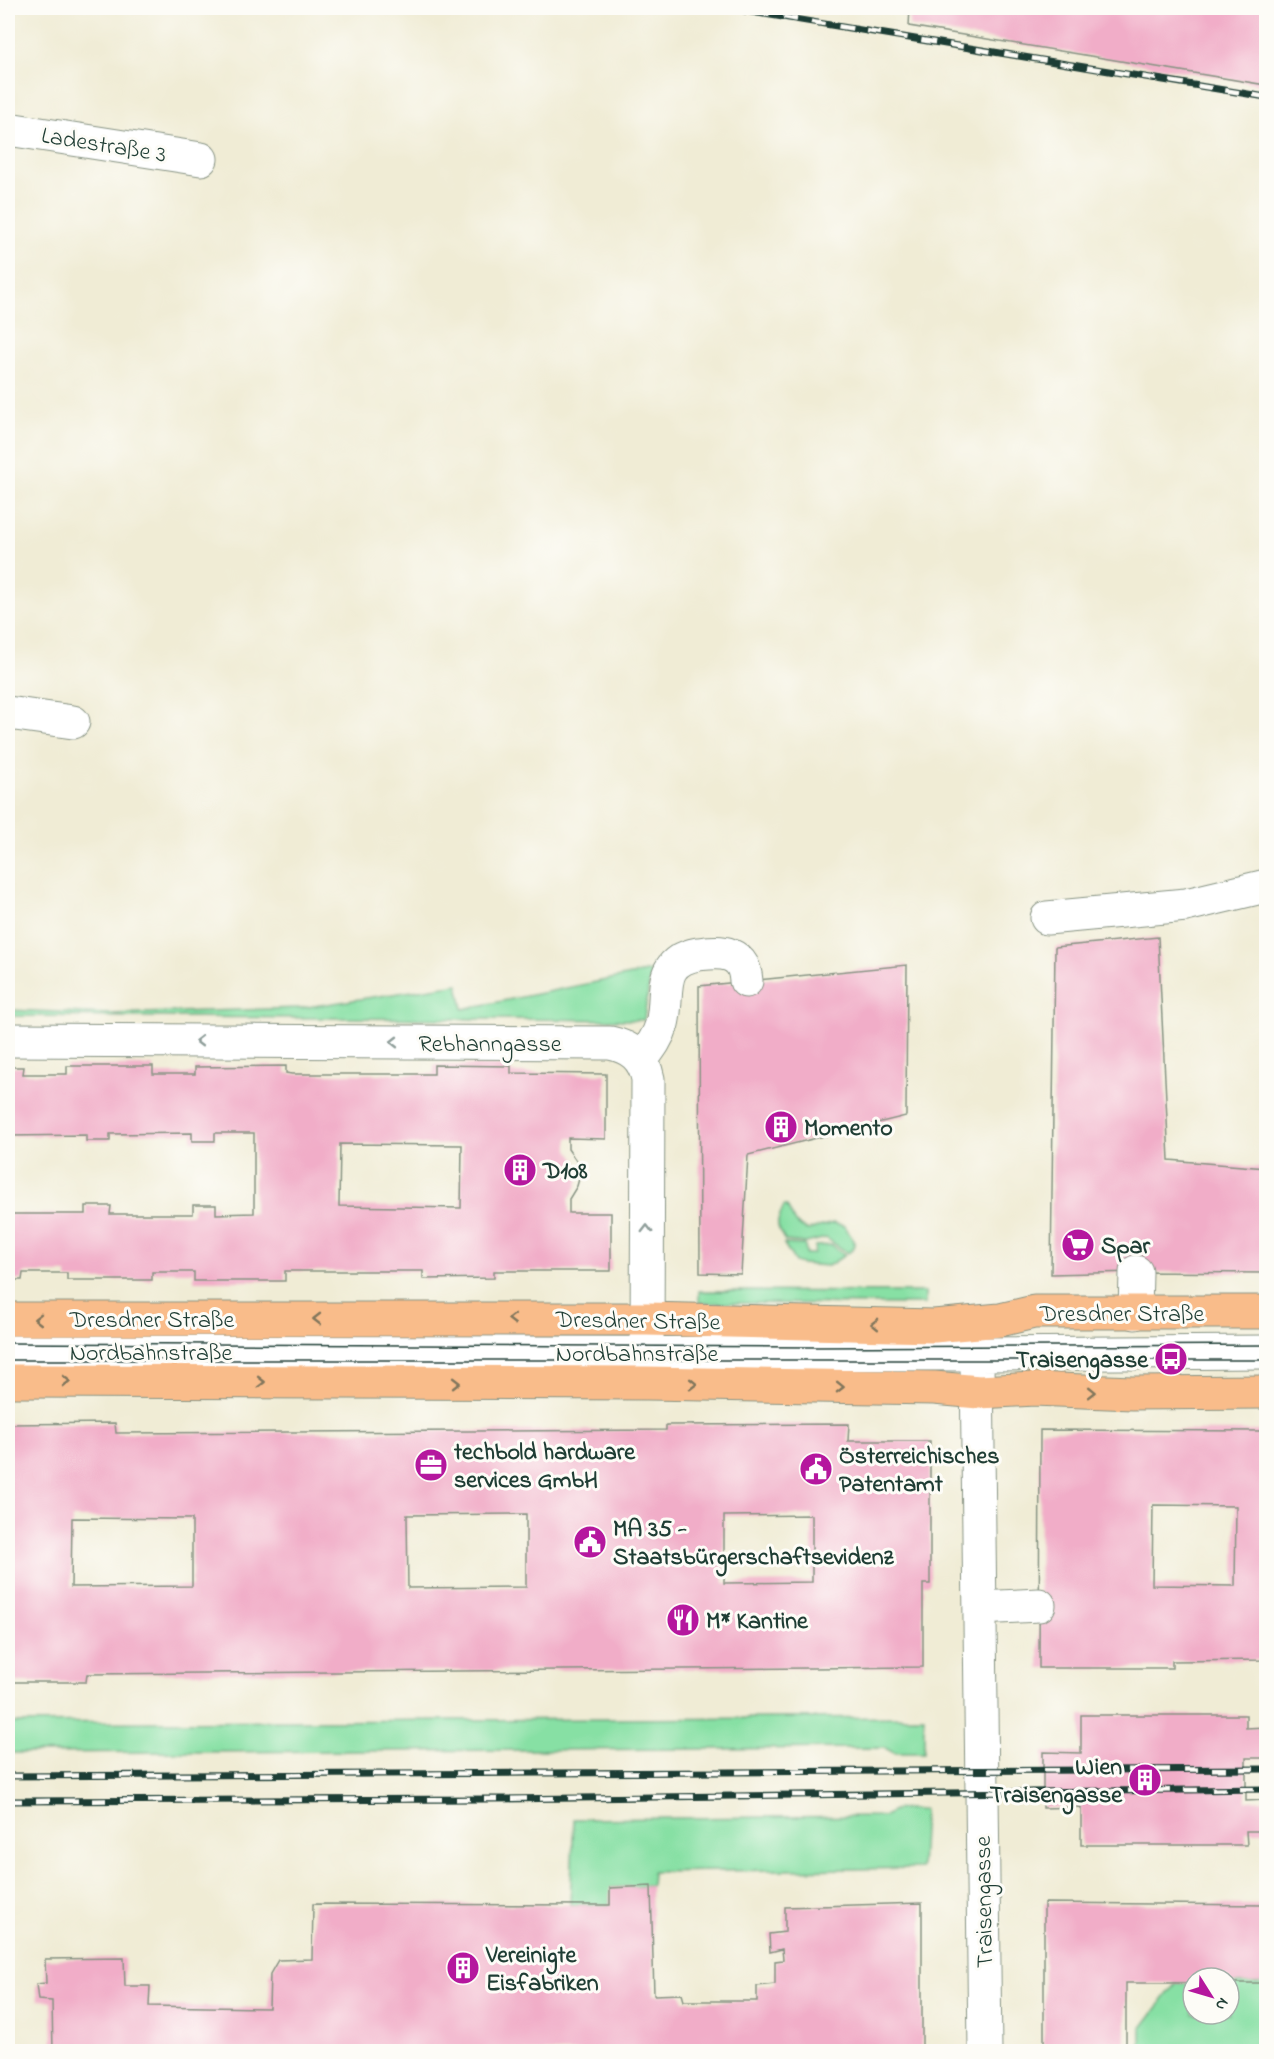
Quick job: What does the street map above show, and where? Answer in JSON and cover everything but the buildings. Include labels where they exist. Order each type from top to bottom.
[{"type":"main road","name":"Dresdner Straße","points":[[8,1319],[647,1319],[934,1326],[1000,1320],[1034,1312],[1266,1312]]},
{"type":"main road","points":[[8,1381],[647,1368],[979,1392],[1034,1389],[1132,1393],[1266,1392]]},
{"type":"street","name":"Ladestraße 3","points":[[8,129],[201,159]]},
{"type":"street","points":[[8,712],[73,722]]},
{"type":"street","points":[[1047,918],[1186,904],[1266,886]]},
{"type":"street","points":[[647,1368],[648,1079],[641,1060],[657,1037],[662,1022],[667,978],[675,963],[690,956],[718,952],[726,954],[739,960],[745,970],[746,981]]},
{"type":"street","name":"Rebhanngasse","points":[[8,1041],[610,1043],[628,1048],[641,1060]]},
{"type":"street","points":[[1135,1312],[1136,1272]]},
{"type":"street","name":"Traisengasse","points":[[976,1322],[979,1392],[985,2052]]},
{"type":"street","name":"Nordbahnstraße","points":[[8,1352],[647,1368],[977,1354],[1266,1352]]},
{"type":"street","points":[[980,1608],[1040,1605]]},
{"type":"green space","points":[[651,971],[644,1020],[8,1016],[8,1010],[110,1014],[301,1008],[458,984],[463,1009]]},
{"type":"green space","points":[[784,1206],[787,1206],[795,1223],[808,1230],[833,1223],[845,1226],[855,1244],[854,1248],[848,1253],[826,1238],[806,1243],[785,1241],[778,1224]]},
{"type":"green space","points":[[784,1244],[805,1245],[806,1254],[814,1254],[815,1246],[832,1245],[845,1255],[828,1266],[801,1264],[795,1262]]},
{"type":"green space","points":[[699,1291],[925,1292],[925,1304],[699,1303]]},
{"type":"green space","points":[[924,1717],[924,1753],[894,1753],[885,1748],[8,1753],[8,1723]]},
{"type":"green space","points":[[897,1809],[924,1809],[921,1868],[652,1872],[651,1886],[611,1888],[610,1905],[570,1905],[574,1819],[885,1816]]},
{"type":"green space","points":[[1176,1983],[1181,1983],[1181,2026],[1241,2026],[1241,1983],[1266,1983],[1266,2051],[1141,2051],[1141,2029]]},
{"type":"tram line","points":[[8,1343],[818,1347],[1266,1345]]},
{"type":"tram line","points":[[8,1360],[1266,1360]]},
{"type":"railway","points":[[728,8],[1266,97]]},
{"type":"railway","points":[[8,1776],[1266,1769]]},
{"type":"railway","points":[[8,1801],[492,1799],[1266,1789]]},
{"type":"place","name":"Momento","points":[[781,1127]]},
{"type":"place","name":"D108","points":[[520,1170]]},
{"type":"place","name":"Spar","points":[[1078,1245]]},
{"type":"place","name":"Traisengasse","points":[[1171,1359]]},
{"type":"place","name":"techbold hardware services GmbH","points":[[431,1465]]},
{"type":"place","name":"Österreichisches Patentamt","points":[[816,1469]]},
{"type":"place","name":"MA 35 - Staatsbürgerschaftsevidenz","points":[[590,1542]]},
{"type":"place","name":"M* Kantine","points":[[683,1620]]},
{"type":"place","name":"Wien Traisengasse","points":[[1145,1780]]},
{"type":"place","name":"Vereinigte Eisfabriken","points":[[463,1968]]}]
